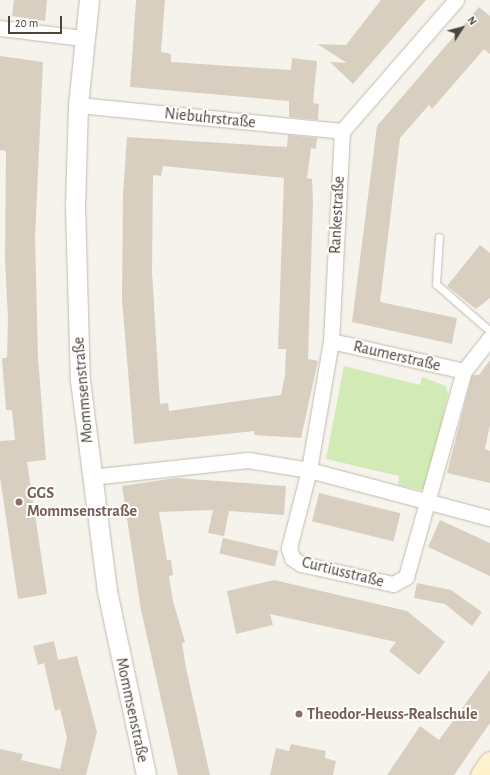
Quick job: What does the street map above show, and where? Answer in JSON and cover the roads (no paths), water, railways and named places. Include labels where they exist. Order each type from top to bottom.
[{"type":"main road","points":[[481,775],[490,762]]},
{"type":"street","name":"Mommsenstraße","points":[[88,0],[83,38],[78,105],[78,331],[91,477],[107,591],[146,775]]},
{"type":"street","points":[[342,131],[456,0]]},
{"type":"street","points":[[0,28],[83,38]]},
{"type":"street","name":"Niebuhrstraße","points":[[78,105],[342,131]]},
{"type":"street","name":"Rankestraße","points":[[309,470],[330,340],[342,131]]},
{"type":"street","name":"Raumerstraße","points":[[426,502],[464,371],[490,338]]},
{"type":"street","name":"Raumerstraße","points":[[330,340],[464,371]]},
{"type":"street","points":[[91,477],[248,460],[309,470],[490,518]]},
{"type":"street","name":"Curtiusstraße","points":[[309,470],[289,548],[292,558],[301,564],[393,584],[400,582],[406,577],[426,502]]},
{"type":"lane","points":[[439,237],[436,284],[490,331]]},
{"type":"place","name":"GGS Mommsenstraße","points":[[19,502]]},
{"type":"place","name":"Theodor-Heuss-Realschule","points":[[299,714]]}]
